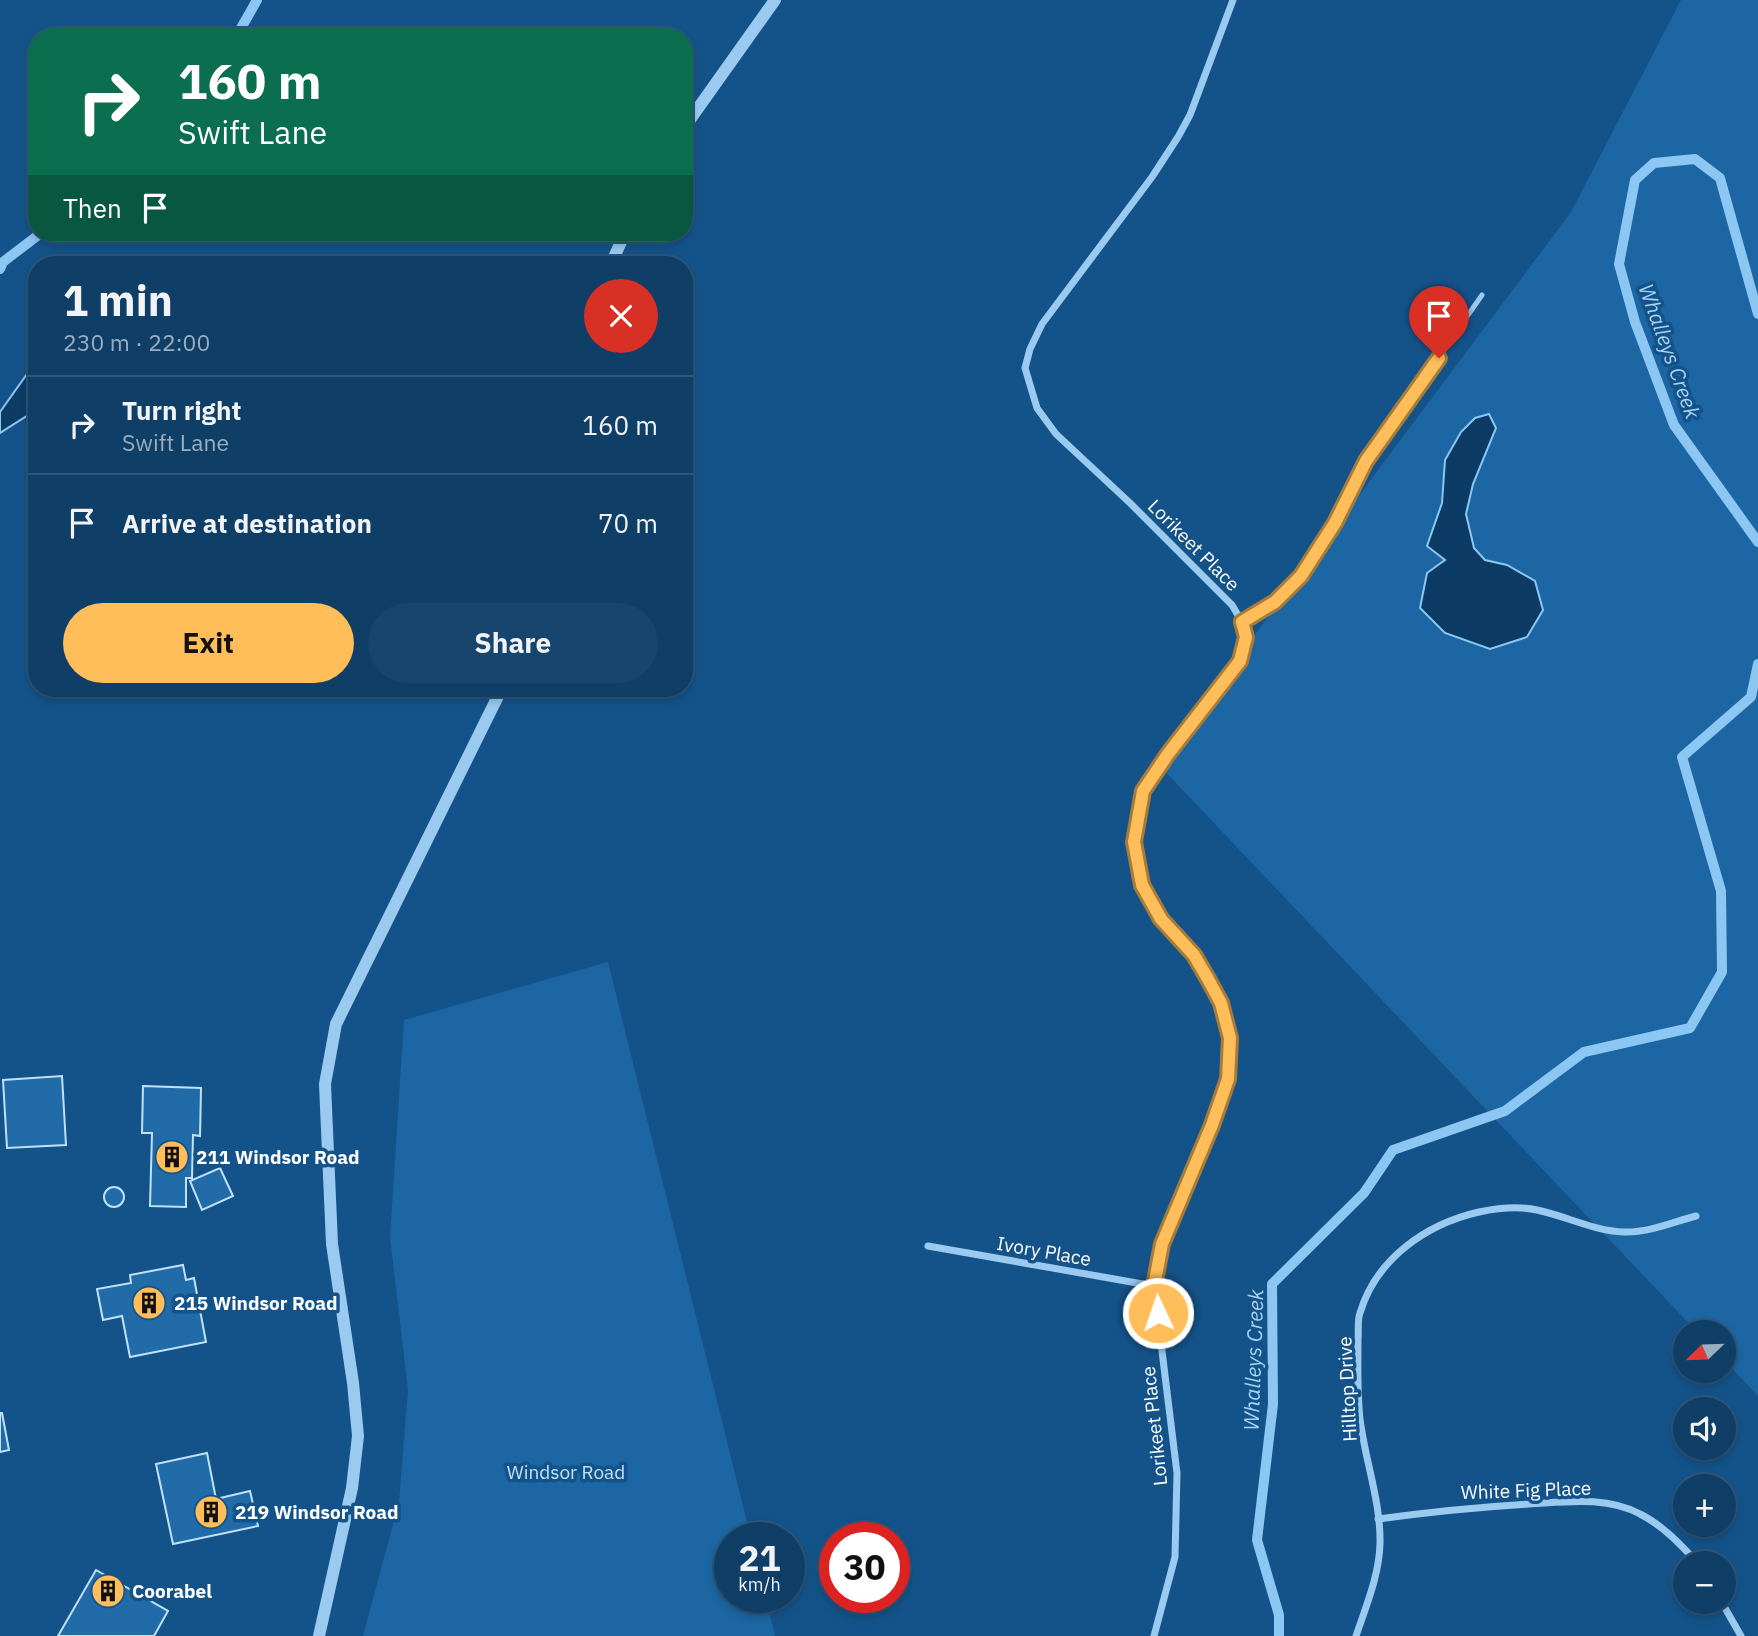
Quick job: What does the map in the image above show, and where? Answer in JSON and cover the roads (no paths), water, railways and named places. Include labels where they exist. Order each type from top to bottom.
[{"type":"street","points":[[693,115],[775,0]]},
{"type":"street","name":"Lorikeet Place","points":[[1154,1636],[1175,1557],[1177,1473],[1154,1286],[1162,1244],[1212,1125],[1228,1079],[1230,1038],[1221,1003],[1201,967],[1194,955],[1161,919],[1142,885],[1134,842],[1143,791],[1240,661],[1246,637],[1242,622],[1232,605],[1056,434],[1037,408],[1025,369],[1030,349],[1042,324],[1178,138],[1190,116],[1233,0]]},
{"type":"street","points":[[319,1636],[352,1488],[358,1436],[353,1383],[332,1244],[325,1084],[336,1024],[498,697]]},
{"type":"street","name":"Hilltop Drive","points":[[1356,1636],[1374,1584],[1380,1545],[1378,1519],[1360,1419],[1359,1314],[1376,1279],[1399,1250],[1436,1226],[1478,1212],[1507,1208],[1535,1210],[1609,1231],[1626,1232],[1696,1216]]},
{"type":"street","name":"Ivory Place","points":[[928,1247],[1154,1286]]},
{"type":"street","name":"White Fig Place","points":[[1378,1519],[1455,1508],[1597,1502],[1618,1505],[1641,1514],[1679,1541],[1687,1551]]},
{"type":"street","points":[[1728,1614],[1741,1636]]},
{"type":"lane","points":[[1242,622],[1275,602],[1312,562],[1366,461],[1482,295]]},
{"type":"waterway","points":[[241,28],[257,0]]},
{"type":"waterway","name":"Whalleys Creek","points":[[1758,314],[1720,178],[1695,159],[1654,163],[1635,180],[1619,264],[1635,322],[1674,425],[1758,542]]},
{"type":"waterway","points":[[0,269],[3,262],[29,242]]},
{"type":"waterway","name":"Whalleys Creek","points":[[1279,1636],[1279,1615],[1257,1540],[1273,1404],[1272,1284],[1364,1193],[1393,1150],[1505,1111],[1584,1052],[1690,1028],[1722,972],[1721,891],[1682,757],[1751,697],[1758,664]]},
{"type":"place","name":"211 Windsor Road","points":[[172,1157]]},
{"type":"place","name":"215 Windsor Road","points":[[149,1303]]},
{"type":"place","name":"219 Windsor Road","points":[[211,1512]]},
{"type":"place","name":"Coorabel","points":[[108,1591]]},
{"type":"park label","name":"Windsor Road","points":[[566,1472]]}]
